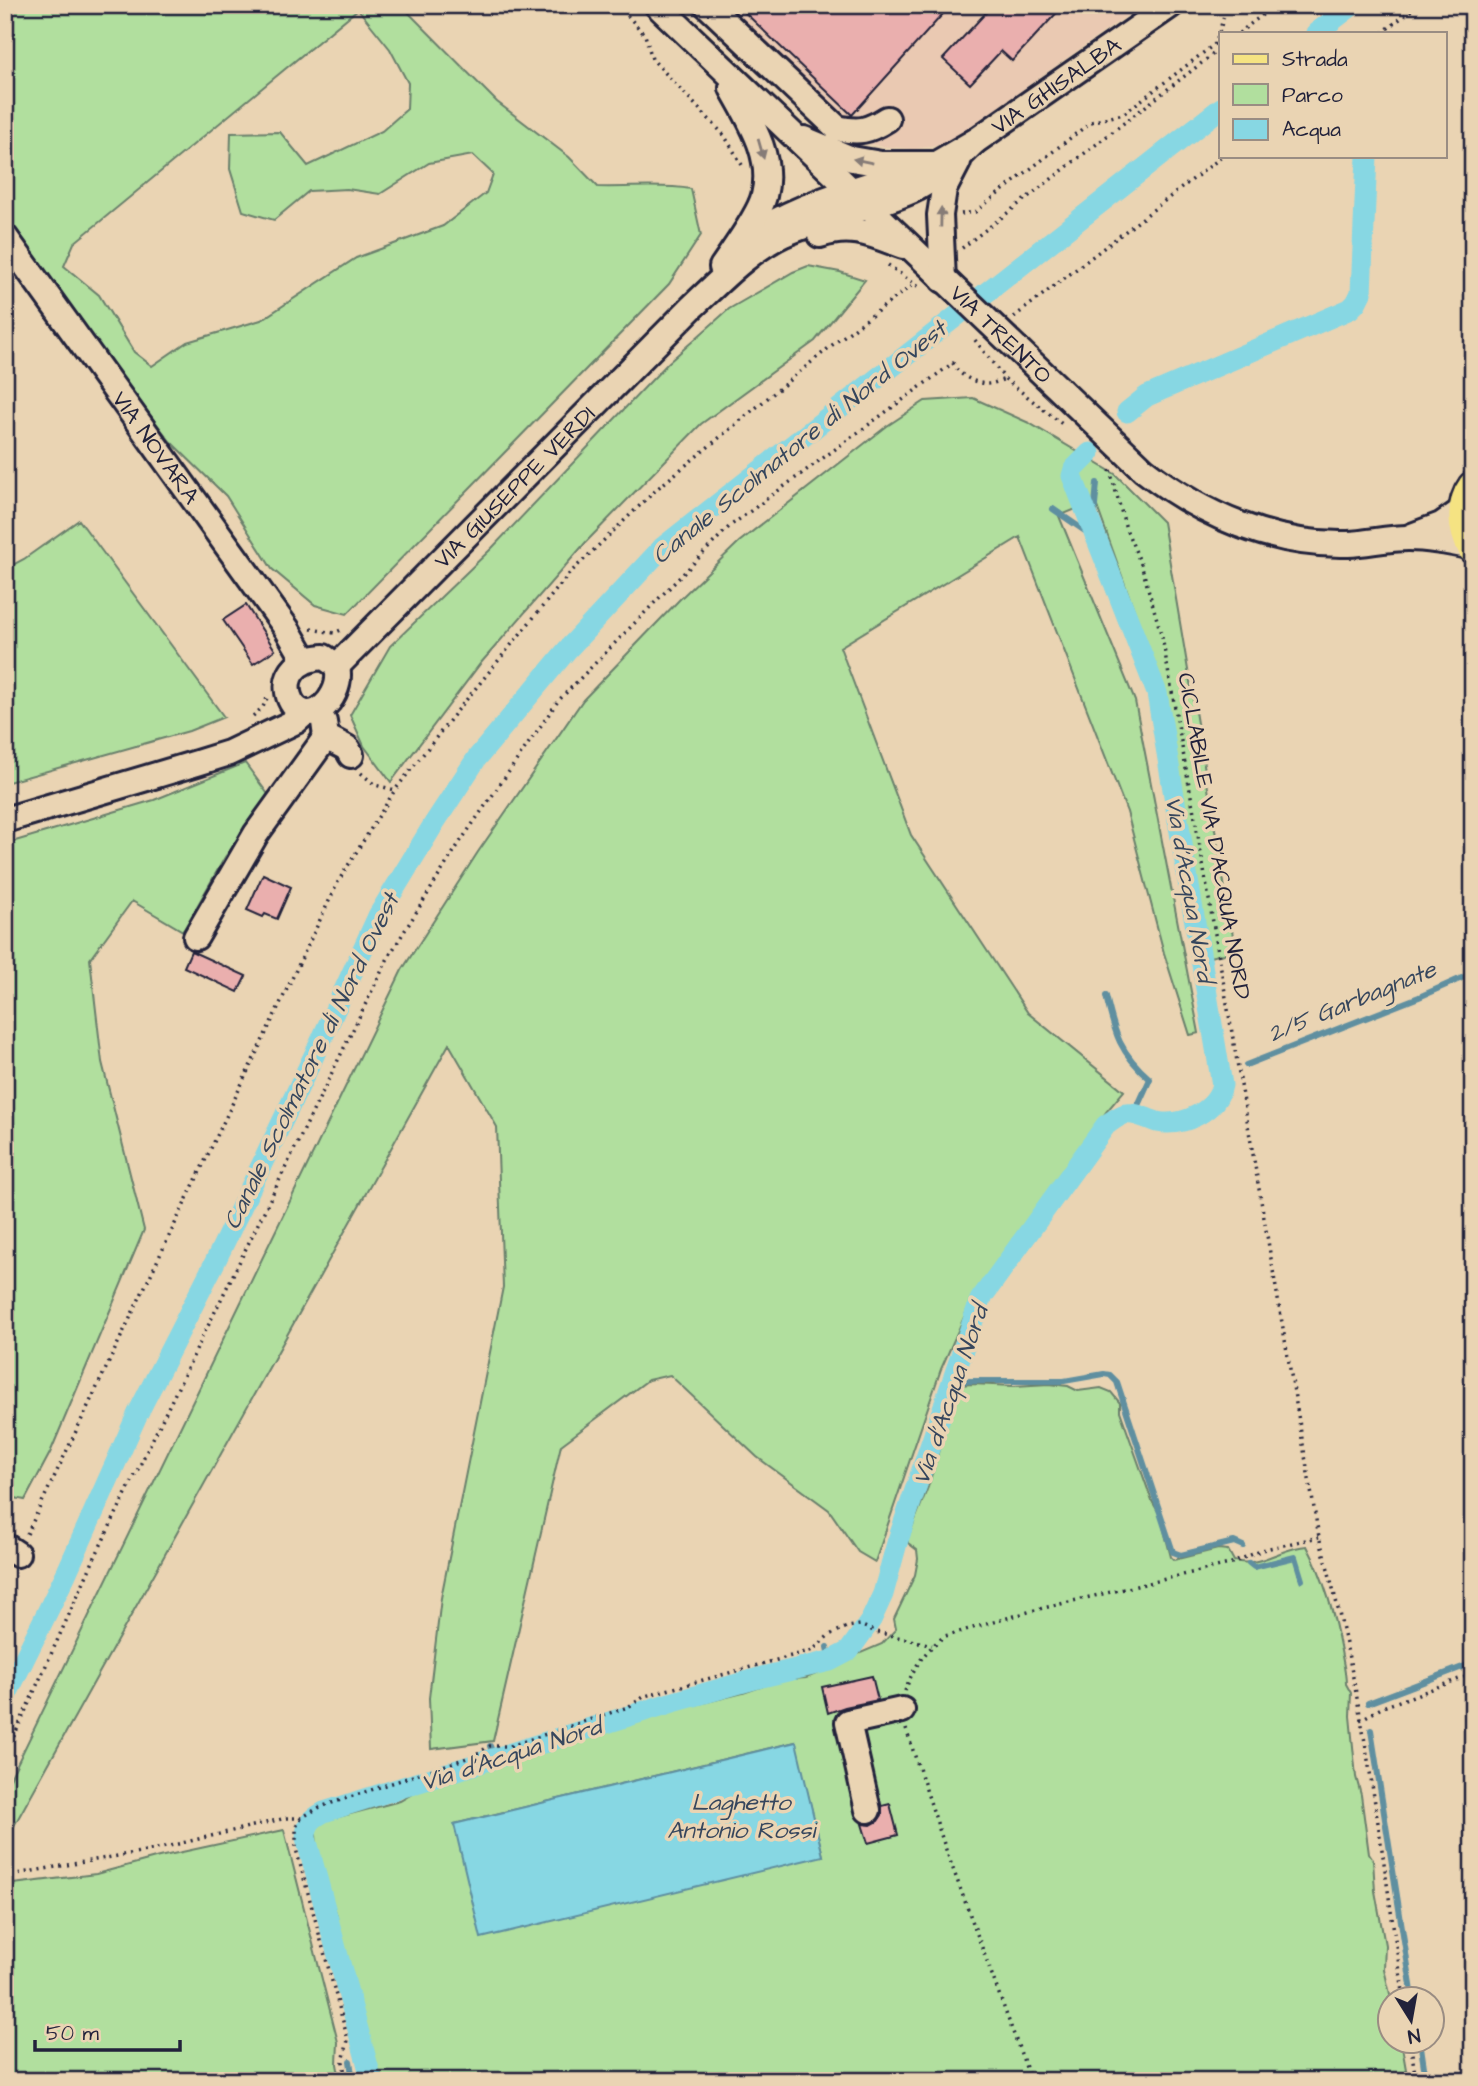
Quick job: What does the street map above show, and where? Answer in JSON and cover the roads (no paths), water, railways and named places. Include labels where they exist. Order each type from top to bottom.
[{"type":"main road","name":"VIA TRENTO","points":[[1469,498],[1464,526],[1472,547]]},
{"type":"street","name":"VIA TRENTO","points":[[657,5],[911,249],[934,286],[1166,487],[1201,508],[1271,536],[1348,544],[1405,538],[1427,532],[1441,525],[1469,498]]},
{"type":"street","points":[[707,5],[837,128],[856,132],[873,128],[887,119]]},
{"type":"street","name":"VIA GHISALBA","points":[[858,199],[957,155],[1171,5]]},
{"type":"street","name":"VIA GIUSEPPE VERDI","points":[[692,307],[731,254],[764,197],[766,168],[756,131],[720,66]]},
{"type":"street","points":[[793,136],[852,159],[881,164],[957,155]]},
{"type":"street","name":"VIA GHISALBA","points":[[934,286],[943,254],[940,215],[944,188],[957,155]]},
{"type":"street","name":"VIA GIUSEPPE VERDI","points":[[731,254],[778,219],[806,206],[858,199]]},
{"type":"street","name":"VIA GIUSEPPE VERDI","points":[[337,666],[692,307],[752,252],[858,199]]},
{"type":"street","name":"VIA GIUSEPPE VERDI","points":[[692,307],[750,264],[790,245],[835,230],[849,229],[911,249]]},
{"type":"street","name":"VIA NOVARA","points":[[5,237],[287,629],[305,660]]},
{"type":"street","name":"VIA TRENTO","points":[[1405,538],[1445,541],[1472,547]]},
{"type":"street","points":[[196,937],[256,834],[341,747],[296,704],[287,689],[296,668],[305,660],[324,657],[337,666],[338,685],[334,694],[296,704]]},
{"type":"street","points":[[5,820],[229,753],[296,721],[296,704]]},
{"type":"street","points":[[868,1810],[848,1722],[902,1710]]},
{"type":"water","name":"Laghetto Antonio Rossi","points":[[796,1742],[823,1856],[481,1938],[454,1824]]},
{"type":"waterway","name":"Canale Scolmatore di Nord Ovest","points":[[1317,32],[1353,5]]},
{"type":"waterway","name":"Canale Scolmatore di Nord Ovest","points":[[5,1698],[66,1574],[138,1413],[214,1264],[378,916],[477,758],[567,650],[663,547],[1219,110]]},
{"type":"waterway","name":"Via d'Acqua Nord","points":[[1127,412],[1147,396],[1350,309],[1356,303],[1361,293],[1367,158]]},
{"type":"waterway","name":"Via d'Acqua Nord","points":[[372,2081],[306,1838],[310,1822],[324,1812],[670,1703],[830,1661],[849,1651],[871,1620],[883,1594],[897,1543],[980,1300],[1106,1125],[1125,1114],[1167,1123],[1188,1119],[1206,1109],[1219,1094],[1222,1085],[1157,693],[1072,476],[1074,469],[1090,453]]},
{"type":"waterway","points":[[1093,528],[1097,483]]},
{"type":"waterway","points":[[1053,509],[1098,540]]},
{"type":"waterway","name":"2/5 Garbagnate","points":[[1246,1065],[1473,973]]},
{"type":"waterway","points":[[1106,996],[1120,1042],[1131,1060],[1150,1079],[1134,1114]]},
{"type":"waterway","name":"2/5 Garbagnate","points":[[1220,1072],[1226,1071]]},
{"type":"waterway","points":[[953,1381],[1064,1381],[1110,1375],[1117,1382],[1173,1552],[1181,1555],[1234,1542],[1243,1546]]},
{"type":"waterway","points":[[1249,1563],[1254,1567],[1295,1557],[1302,1580]]},
{"type":"waterway","points":[[827,1647],[830,1661]]},
{"type":"waterway","points":[[1368,1703],[1473,1663]]},
{"type":"waterway","points":[[1371,1730],[1411,1984]]},
{"type":"waterway","points":[[490,1746],[494,1757]]},
{"type":"waterway","points":[[1422,2054],[1426,2081]]},
{"type":"waterway","points":[[350,2061],[353,2081]]}]
